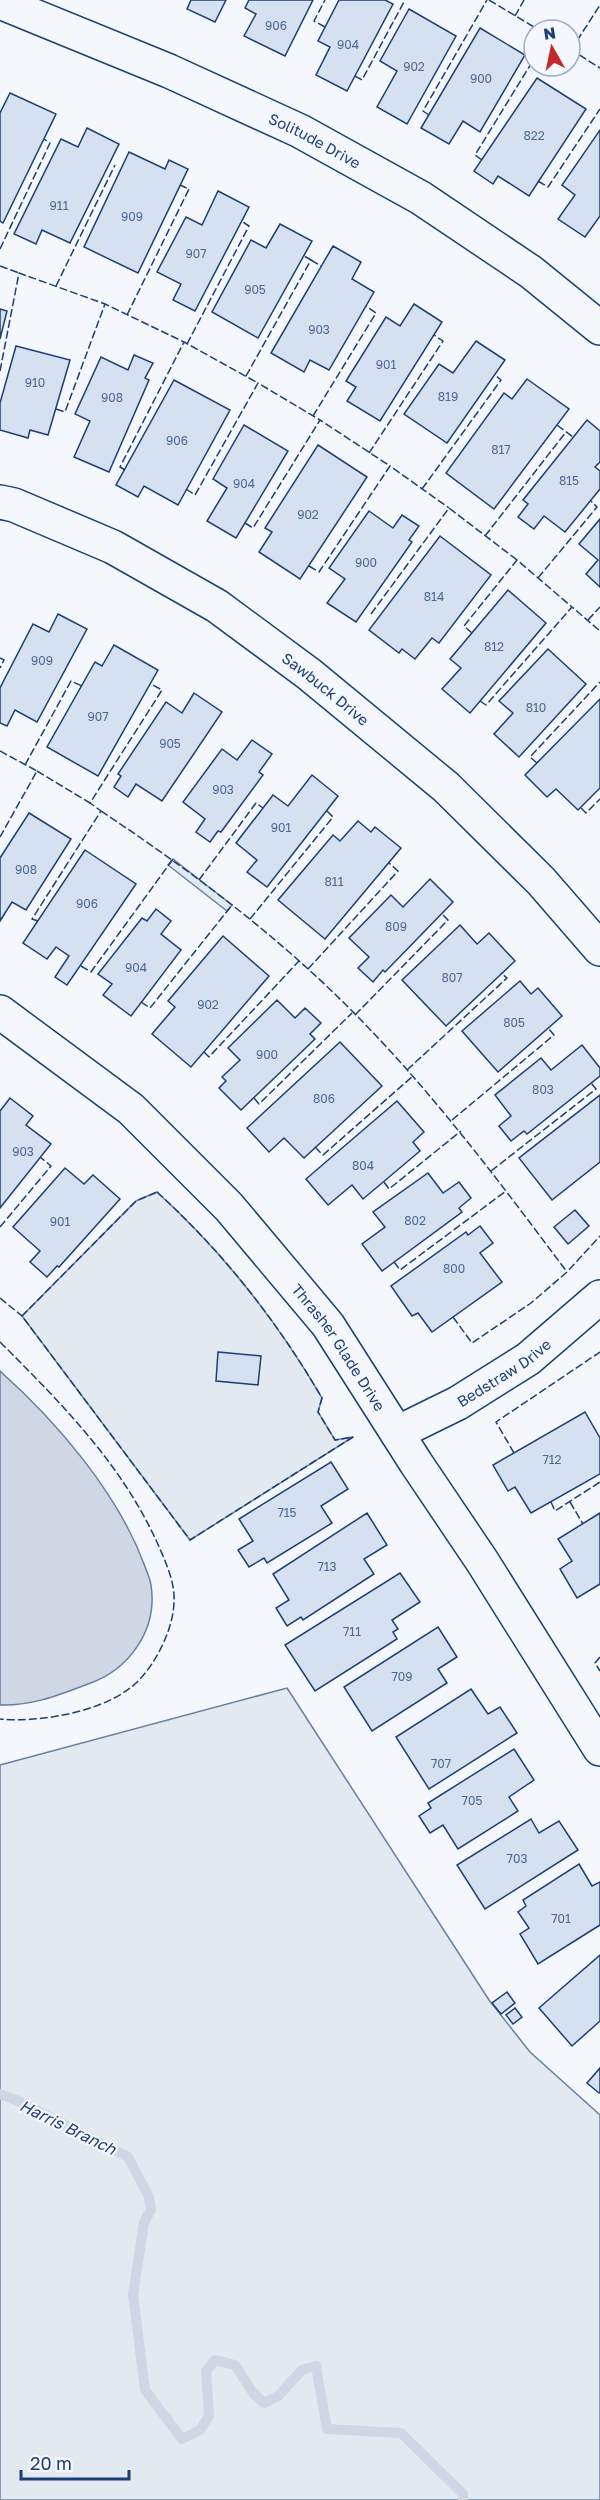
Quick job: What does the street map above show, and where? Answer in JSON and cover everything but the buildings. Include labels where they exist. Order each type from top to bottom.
[{"type":"street","name":"Solitude Drive","points":[[0,2],[169,71],[300,131],[421,198],[531,272],[600,328]]},
{"type":"street","name":"Sawbuck Drive","points":[[0,502],[14,505],[113,547],[227,613],[309,674],[446,787],[541,881],[600,949]]},
{"type":"street","name":"Thrasher Glade Drive","points":[[0,1012],[131,1109],[229,1207],[328,1325],[482,1561],[600,1749]]},
{"type":"street","name":"Bedstraw Drive","points":[[397,1433],[458,1403],[528,1359],[600,1298]]},
{"type":"shaded area","points":[[173,859],[232,905],[227,911],[168,865]]},
{"type":"shaded area","points":[[157,1192],[205,1239],[268,1315],[322,1398],[318,1412],[335,1440],[353,1437],[190,1540],[22,1316],[136,1201]]},
{"type":"shaded area","points":[[0,1371],[63,1435],[102,1485],[132,1537],[144,1564],[150,1582],[152,1602],[150,1617],[138,1646],[116,1669],[103,1678],[56,1696],[12,1705],[0,1705]]},
{"type":"shaded area","points":[[287,1688],[489,2000],[530,2052],[600,2115],[600,2500],[0,2500],[0,1765]]},
{"type":"waterway","name":"Harris Branch","points":[[0,2094],[128,2157],[149,2197],[151,2210],[144,2222],[133,2295],[145,2390],[182,2439],[200,2430],[209,2416],[206,2371],[215,2360],[235,2365],[254,2394],[264,2403],[278,2396],[302,2370],[316,2366],[327,2429],[401,2433],[463,2494],[463,2500]]},
{"type":"fence","points":[[325,0],[314,21],[325,27]]},
{"type":"fence","points":[[355,76],[362,80],[405,0]]},
{"type":"fence","points":[[429,115],[423,111],[487,0]]},
{"type":"fence","points":[[489,0],[522,20]]},
{"type":"fence","points":[[515,16],[524,0]]},
{"type":"fence","points":[[582,33],[600,5]]},
{"type":"fence","points":[[582,57],[600,68]]},
{"type":"fence","points":[[482,160],[475,155],[522,78]]},
{"type":"fence","points":[[538,181],[548,187],[600,109]]},
{"type":"fence","points":[[0,249],[50,143],[44,139]]},
{"type":"fence","points":[[56,286],[115,165]]},
{"type":"fence","points":[[127,315],[189,189],[180,185]]},
{"type":"fence","points":[[187,344],[249,226],[241,221]]},
{"type":"fence","points":[[246,376],[311,260],[304,256]]},
{"type":"fence","points":[[311,260],[321,266]]},
{"type":"fence","points":[[0,266],[19,273]]},
{"type":"fence","points":[[0,371],[19,273],[105,304]]},
{"type":"fence","points":[[56,409],[65,412],[105,304],[184,342]]},
{"type":"fence","points":[[313,416],[376,313],[366,306]]},
{"type":"fence","points":[[369,453],[443,341],[434,335]]},
{"type":"fence","points":[[125,470],[120,467],[184,342],[258,383]]},
{"type":"fence","points":[[422,489],[501,380],[495,375]]},
{"type":"fence","points":[[186,489],[195,495],[258,383],[320,420]]},
{"type":"fence","points":[[245,523],[253,528],[320,420],[390,466]]},
{"type":"fence","points":[[557,425],[573,437]]},
{"type":"fence","points":[[485,536],[566,432]]},
{"type":"fence","points":[[309,566],[319,572],[390,466],[449,508]]},
{"type":"fence","points":[[538,578],[597,507],[591,501]]},
{"type":"fence","points":[[371,614],[449,508],[517,560]]},
{"type":"fence","points":[[472,633],[464,626],[517,560],[572,607]]},
{"type":"fence","points":[[480,701],[486,705],[572,607],[600,631]]},
{"type":"fence","points":[[588,620],[600,607]]},
{"type":"fence","points":[[0,658],[4,660],[0,668]]},
{"type":"fence","points":[[25,765],[71,681],[82,686]]},
{"type":"fence","points":[[537,763],[530,757],[600,682]]},
{"type":"fence","points":[[37,771],[90,803],[162,690],[151,684]]},
{"type":"fence","points":[[0,751],[37,771],[0,837]]},
{"type":"fence","points":[[581,808],[586,813],[600,799]]},
{"type":"fence","points":[[38,921],[32,919],[101,811],[90,803]]},
{"type":"fence","points":[[199,880],[256,803],[263,808]]},
{"type":"fence","points":[[101,811],[233,905],[344,1003],[379,1038],[444,1114],[567,1272]]},
{"type":"fence","points":[[250,919],[333,817],[327,811]]},
{"type":"fence","points":[[81,966],[91,972],[173,859]]},
{"type":"fence","points":[[308,969],[398,871],[389,863]]},
{"type":"fence","points":[[141,1002],[150,1008],[232,905]]},
{"type":"fence","points":[[355,1015],[448,920],[442,914]]},
{"type":"fence","points":[[204,1052],[209,1057],[299,961]]},
{"type":"fence","points":[[407,1070],[507,978],[501,973]]},
{"type":"fence","points":[[254,1098],[259,1104],[352,1013]]},
{"type":"fence","points":[[452,1120],[554,1035],[548,1028]]},
{"type":"fence","points":[[315,1147],[323,1155],[413,1076]]},
{"type":"fence","points":[[491,1171],[596,1089],[591,1083]]},
{"type":"fence","points":[[384,1182],[389,1189],[461,1131]]},
{"type":"fence","points":[[0,1227],[51,1166],[40,1157]]},
{"type":"fence","points":[[394,1262],[400,1270],[506,1191]]},
{"type":"fence","points":[[157,1192],[205,1239],[268,1315],[322,1398],[318,1412],[335,1440],[353,1437],[190,1540],[22,1316],[136,1201],[157,1192]]},
{"type":"fence","points":[[453,1317],[472,1343],[531,1303],[567,1272],[600,1236]]},
{"type":"fence","points":[[0,1298],[22,1316]]},
{"type":"fence","points":[[0,1342],[69,1413],[129,1490],[160,1549],[172,1581],[174,1595],[171,1622],[158,1653],[146,1672],[127,1690],[94,1707],[55,1717],[0,1719]]},
{"type":"fence","points":[[514,1453],[496,1422],[600,1352]]},
{"type":"fence","points":[[551,1502],[555,1511],[600,1482]]},
{"type":"fence","points":[[570,1502],[583,1524]]},
{"type":"fence","points":[[600,1657],[595,1663],[600,1671]]}]
